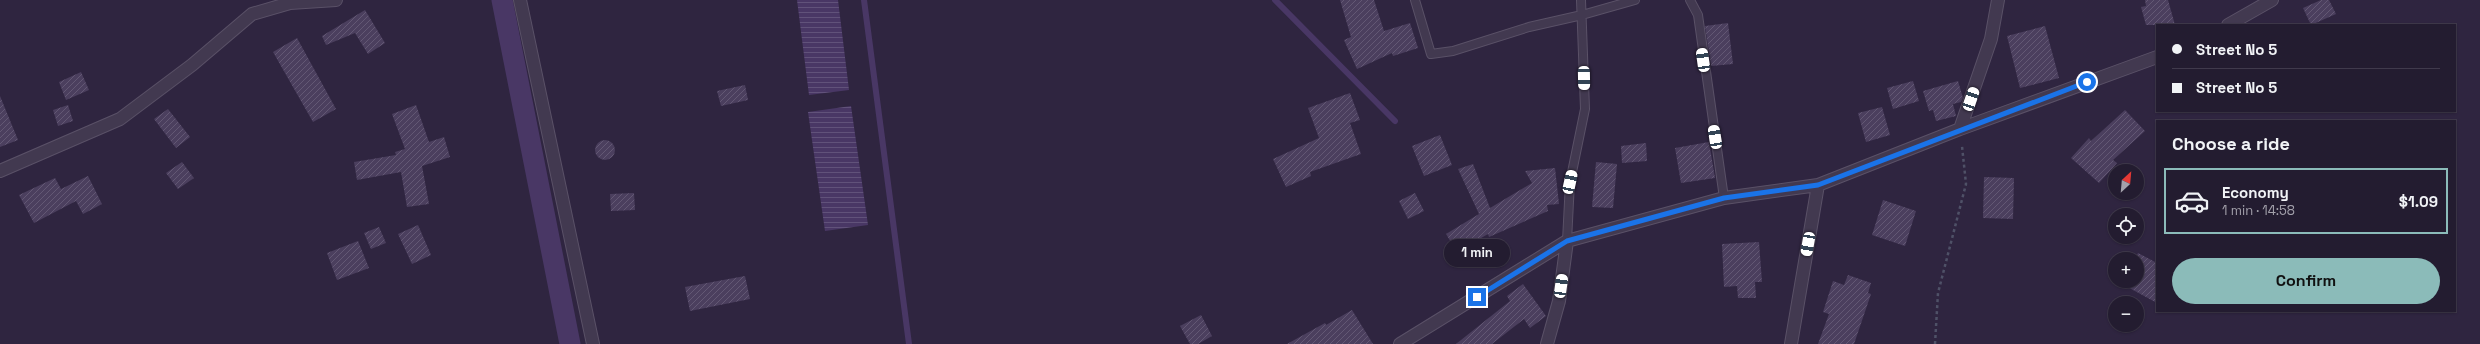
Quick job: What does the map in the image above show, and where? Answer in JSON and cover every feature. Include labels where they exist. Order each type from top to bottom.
[{"type":"street","points":[[0,171],[120,119],[192,65],[252,14],[290,3],[336,0]]},
{"type":"street","points":[[520,0],[593,344]]},
{"type":"street","points":[[1960,129],[1991,39],[1998,0]]},
{"type":"street","points":[[2230,24],[2272,0]]},
{"type":"street","points":[[1400,344],[1567,241],[1724,198],[1818,185],[1960,129],[2156,56]]},
{"type":"street","points":[[1791,344],[1818,185]]},
{"type":"street","points":[[1547,344],[1559,301],[1567,241]]},
{"type":"lane","points":[[1415,0],[1431,54],[1453,51],[1529,27],[1582,15],[1635,0]]},
{"type":"lane","points":[[1567,241],[1570,182],[1585,109],[1581,0]]},
{"type":"lane","points":[[1690,0],[1698,15],[1724,198]]},
{"type":"path","points":[[1935,344],[1938,293],[1966,184],[1960,129]]},
{"type":"shaded area","points":[[797,0],[838,0],[849,90],[809,95]]},
{"type":"shaded area","points":[[851,106],[868,225],[825,231],[808,112]]},
{"type":"building","points":[[1340,0],[1374,0],[1384,31],[1410,23],[1418,48],[1393,56],[1392,53],[1357,69],[1344,40],[1351,37]]},
{"type":"building","points":[[2145,0],[2168,0],[2175,24],[2146,25],[2141,7],[2146,6]]},
{"type":"building","points":[[2321,0],[2329,0],[2336,14],[2311,24],[2303,8]]},
{"type":"building","points":[[365,10],[385,43],[368,54],[355,33],[326,45],[322,36]]},
{"type":"building","points":[[1728,23],[1733,64],[1711,66],[1705,26]]},
{"type":"building","points":[[2045,26],[2059,78],[2020,88],[2007,36]]},
{"type":"building","points":[[297,38],[336,109],[313,122],[273,52]]},
{"type":"building","points":[[81,72],[89,90],[66,100],[59,82]]},
{"type":"building","points":[[1913,81],[1919,101],[1893,109],[1887,88]]},
{"type":"building","points":[[1958,81],[1963,98],[1961,102],[1953,104],[1956,116],[1936,121],[1933,110],[1929,111],[1923,91]]},
{"type":"building","points":[[745,85],[748,100],[721,106],[717,91]]},
{"type":"building","points":[[1350,93],[1360,120],[1350,123],[1361,154],[1310,172],[1311,176],[1286,187],[1273,159],[1319,138],[1308,108]]},
{"type":"building","points":[[0,96],[18,140],[0,147]]},
{"type":"building","points":[[68,105],[73,121],[58,126],[53,110]]},
{"type":"building","points":[[416,105],[429,142],[444,137],[450,157],[422,166],[429,204],[407,207],[401,172],[357,180],[354,162],[396,155],[395,152],[405,149],[392,114]]},
{"type":"building","points":[[1882,107],[1890,135],[1866,142],[1858,113]]},
{"type":"building","points":[[168,109],[190,137],[176,148],[154,119]]},
{"type":"building","points":[[2125,110],[2145,131],[2113,160],[2117,163],[2116,164],[2108,164],[2108,173],[2099,183],[2071,158],[2089,138],[2091,141]]},
{"type":"building","points":[[1440,135],[1452,165],[1424,176],[1412,146]]},
{"type":"building","points":[[601,140],[609,140],[615,146],[615,154],[609,160],[601,160],[595,154],[595,146]]},
{"type":"building","points":[[1709,142],[1715,178],[1681,183],[1675,148]]},
{"type":"building","points":[[1646,143],[1647,161],[1622,163],[1621,146]]},
{"type":"building","points":[[182,162],[194,178],[178,189],[166,173]]},
{"type":"building","points":[[1596,162],[1617,164],[1613,208],[1592,207]]},
{"type":"building","points":[[1473,164],[1490,208],[1532,183],[1525,171],[1555,168],[1559,204],[1547,205],[1548,211],[1489,237],[1488,234],[1457,252],[1446,234],[1479,214],[1458,169]]},
{"type":"building","points":[[88,176],[102,204],[83,214],[76,201],[34,223],[19,195],[55,178],[61,189]]},
{"type":"building","points":[[1984,177],[2014,178],[2013,219],[1983,218]]},
{"type":"building","points":[[634,193],[635,210],[611,211],[610,194]]},
{"type":"building","points":[[1415,193],[1424,211],[1408,219],[1399,201]]},
{"type":"building","points":[[1883,200],[1916,211],[1905,246],[1872,235]]},
{"type":"building","points":[[418,225],[431,255],[412,264],[398,234]]},
{"type":"building","points":[[379,227],[386,243],[371,249],[364,233]]},
{"type":"building","points":[[358,241],[369,268],[337,280],[327,253]]},
{"type":"building","points":[[1759,242],[1762,282],[1755,282],[1756,298],[1738,298],[1737,286],[1724,287],[1722,244]]},
{"type":"building","points":[[2144,256],[2156,262],[2156,302],[2129,288],[2144,288]]},
{"type":"building","points":[[1848,275],[1871,283],[1868,293],[1871,294],[1854,344],[1818,344],[1829,314],[1823,312],[1833,281],[1844,285]]},
{"type":"building","points":[[745,276],[750,299],[690,311],[685,287]]},
{"type":"building","points":[[1523,284],[1546,316],[1530,328],[1524,319],[1492,344],[1456,344],[1510,301],[1507,296]]},
{"type":"building","points":[[1352,310],[1373,344],[1287,344],[1325,323],[1326,325]]},
{"type":"building","points":[[1201,315],[1212,336],[1198,344],[1190,344],[1180,326]]},
{"type":"waterway","points":[[502,0],[570,344]]},
{"type":"waterway","points":[[864,0],[909,344]]},
{"type":"waterway","points":[[1275,0],[1395,121]]},
{"type":"route","points":[[1477,297],[1567,241],[1724,198],[1818,185],[1960,129],[2087,82]]}]
